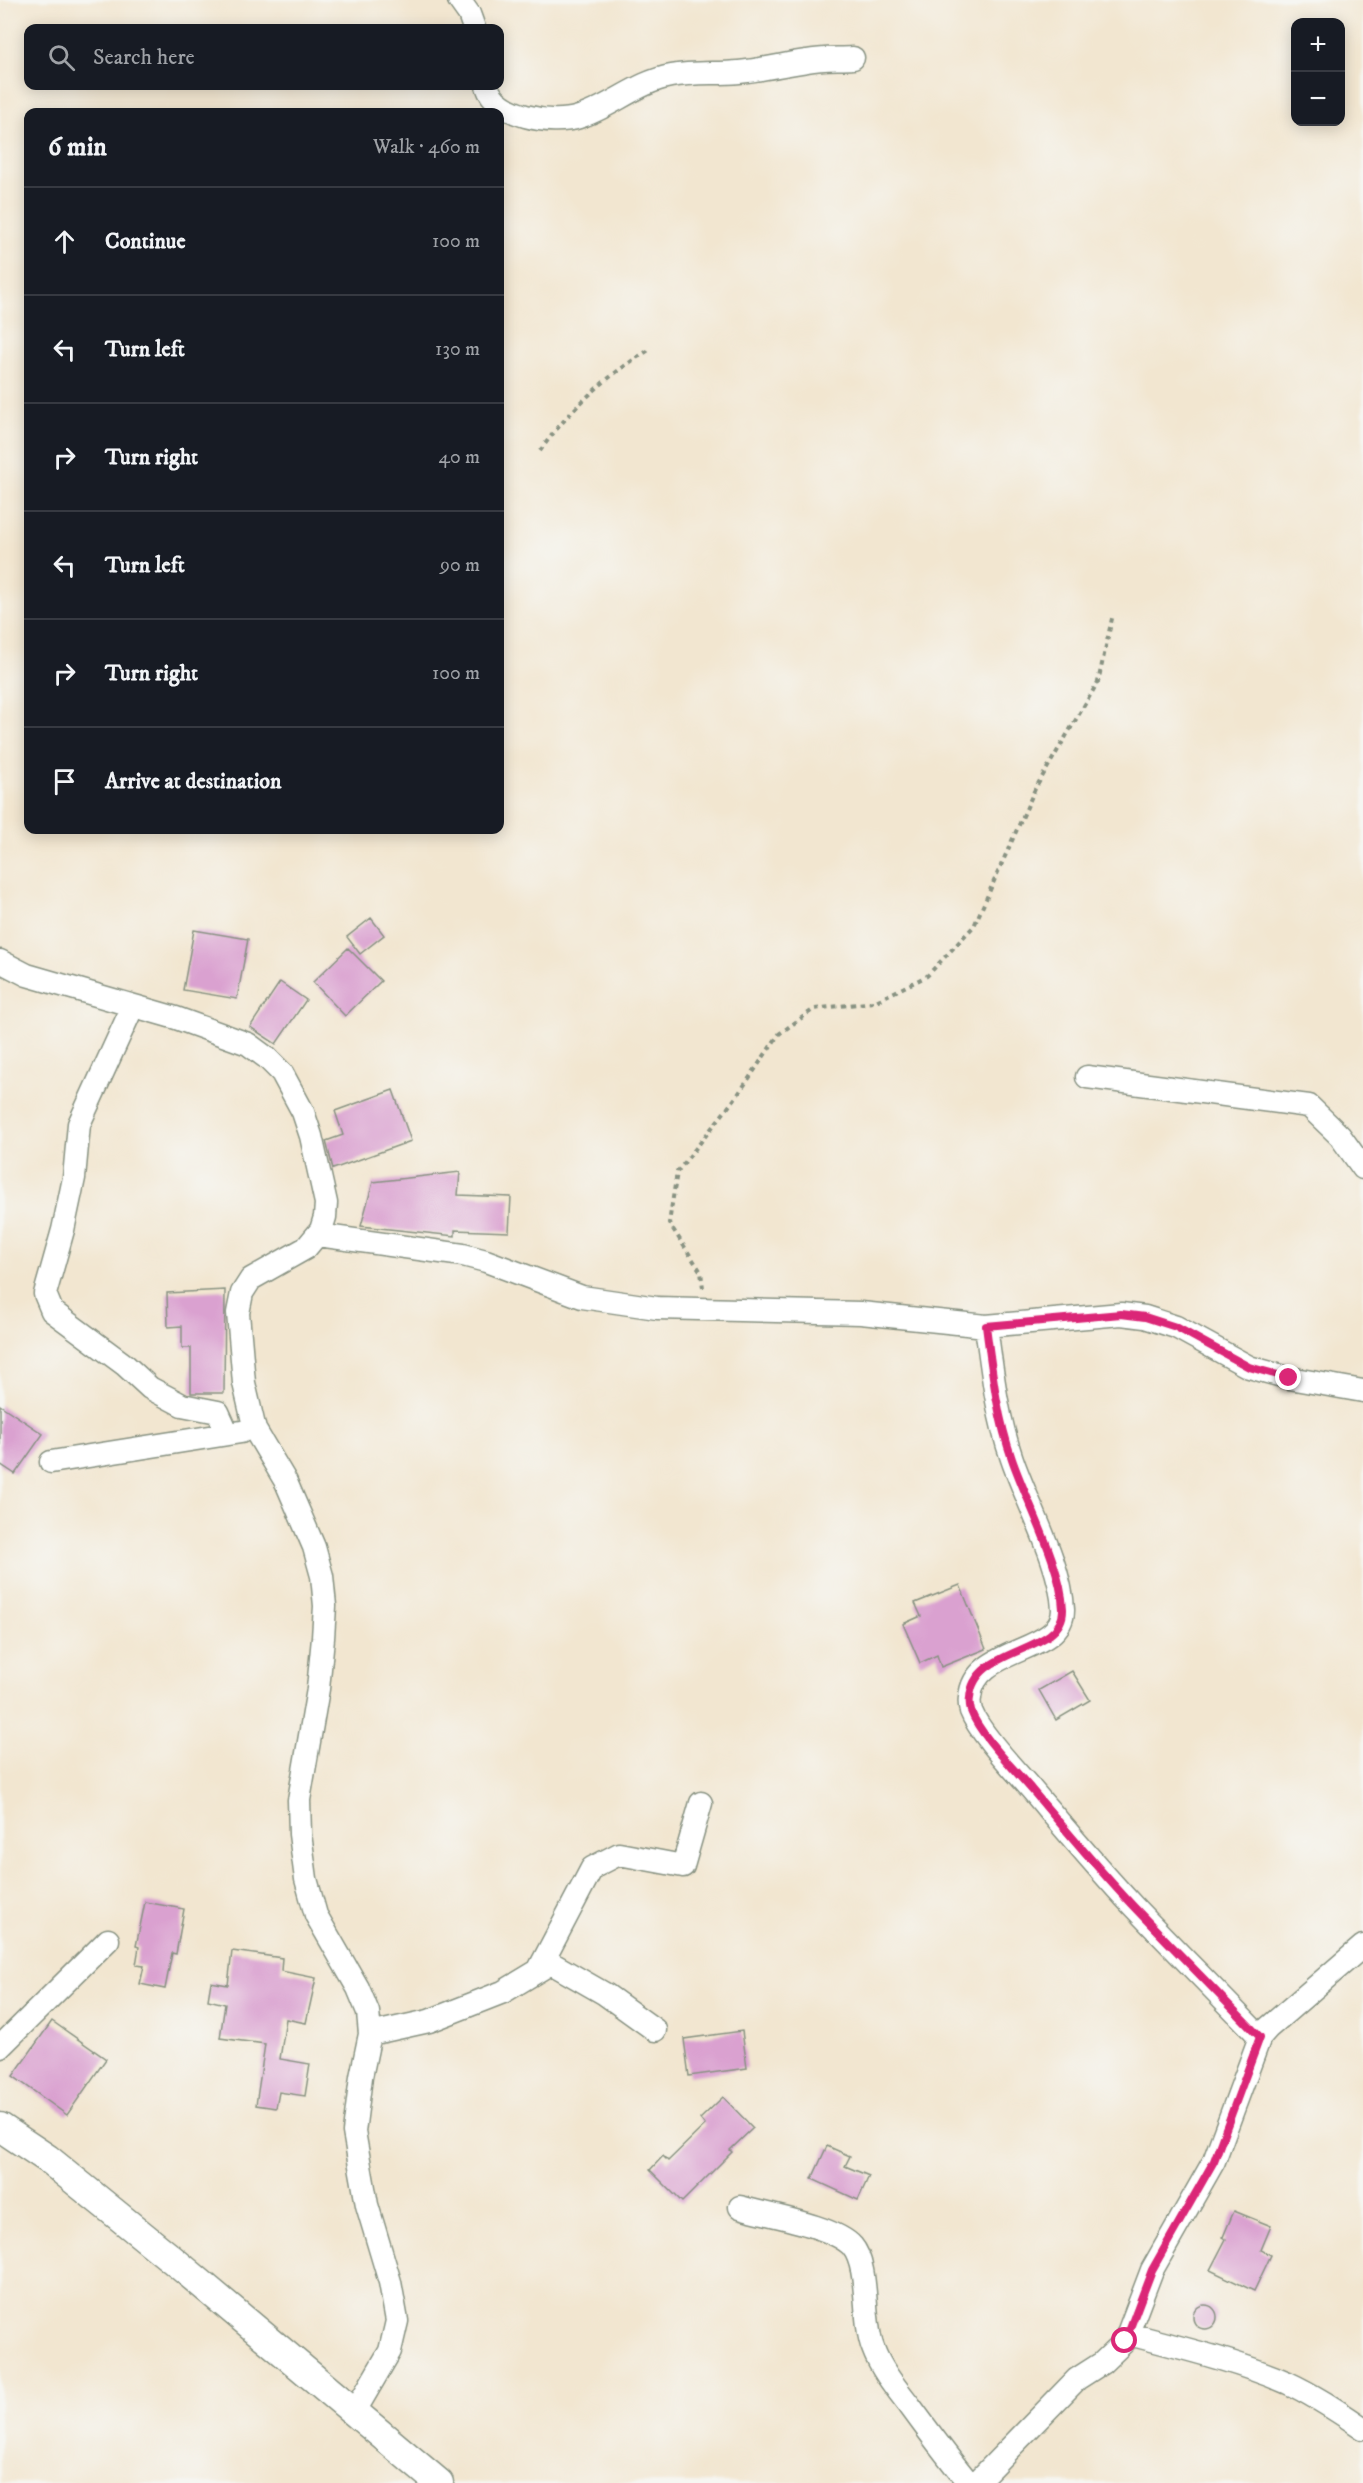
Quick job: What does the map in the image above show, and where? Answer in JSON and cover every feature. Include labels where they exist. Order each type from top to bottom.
[{"type":"main road","points":[[0,2127],[48,2159],[355,2411],[439,2483]]},
{"type":"street","points":[[459,0],[472,24]]},
{"type":"street","points":[[488,90],[496,101],[512,112],[540,118],[574,119],[626,93],[668,76],[739,72],[810,60],[853,58]]},
{"type":"street","points":[[0,961],[27,975],[176,1018],[248,1044],[282,1073],[303,1112],[322,1188],[325,1217],[318,1235],[306,1248],[293,1257],[258,1273],[251,1279],[242,1293],[238,1313],[243,1383],[255,1430],[286,1482],[314,1547],[322,1576],[325,1606],[323,1638],[318,1689],[299,1800],[300,1834],[306,1879],[316,1915],[358,1988],[368,2012],[370,2034],[361,2077],[354,2132],[364,2194],[390,2282],[397,2321],[390,2351],[355,2411]]},
{"type":"street","points":[[133,1006],[79,1124],[74,1178],[63,1230],[45,1294],[52,1311],[125,1365],[150,1388],[182,1405],[218,1412],[228,1434]]},
{"type":"street","points":[[1087,1077],[1309,1106],[1340,1136],[1363,1168]]},
{"type":"street","points":[[318,1235],[463,1255],[486,1261],[558,1290],[602,1301],[657,1308],[899,1316],[986,1326],[1121,1314],[1145,1317],[1176,1327],[1249,1367],[1289,1378],[1363,1391]]},
{"type":"street","points":[[986,1326],[994,1387],[1003,1430],[1011,1458],[1046,1544],[1060,1589],[1062,1614],[1059,1625],[1047,1636],[1000,1658],[984,1671],[970,1693],[971,1712],[1005,1759],[1101,1870],[1260,2037]]},
{"type":"street","points":[[51,1462],[255,1430]]},
{"type":"street","points":[[538,1971],[592,1868],[619,1854],[683,1866],[701,1803]]},
{"type":"street","points":[[0,2047],[108,1940]]},
{"type":"street","points":[[976,2483],[1077,2379],[1121,2347],[1129,2334],[1152,2270],[1214,2161],[1260,2037],[1363,1946]]},
{"type":"street","points":[[370,2034],[429,2021],[503,1992],[551,1963],[605,1994],[655,2030]]},
{"type":"street","points":[[740,2207],[821,2229],[845,2240],[853,2247],[862,2268],[868,2332],[878,2361],[907,2403],[969,2483]]},
{"type":"street","points":[[1129,2334],[1220,2358],[1289,2384],[1320,2400],[1363,2428]]},
{"type":"path","points":[[540,451],[554,430],[618,368],[649,350]]},
{"type":"path","points":[[706,1309],[700,1272],[669,1223],[677,1172],[737,1096],[779,1034],[814,1009],[874,1002],[927,976],[974,926],[1035,789],[1098,682],[1113,614]]},
{"type":"building","points":[[371,918],[384,935],[360,954],[347,937]]},
{"type":"building","points":[[194,930],[248,939],[237,999],[183,990]]},
{"type":"building","points":[[348,948],[381,981],[345,1016],[313,982]]},
{"type":"building","points":[[280,982],[306,1000],[276,1044],[250,1027]]},
{"type":"building","points":[[393,1090],[411,1141],[333,1169],[326,1141],[343,1135],[335,1111]]},
{"type":"building","points":[[460,1172],[458,1195],[511,1197],[509,1232],[455,1230],[455,1236],[361,1226],[373,1182]]},
{"type":"building","points":[[225,1290],[224,1393],[191,1393],[191,1348],[182,1348],[182,1326],[168,1327],[167,1293]]},
{"type":"building","points":[[0,1405],[43,1434],[15,1474],[0,1464]]},
{"type":"building","points":[[960,1585],[986,1649],[941,1667],[937,1655],[920,1663],[903,1624],[921,1616],[915,1603]]},
{"type":"building","points":[[1072,1671],[1090,1700],[1056,1720],[1039,1690]]},
{"type":"building","points":[[145,1902],[184,1909],[176,1954],[172,1953],[165,1989],[140,1984],[144,1966],[136,1965],[139,1947],[136,1946]]},
{"type":"building","points":[[232,1951],[282,1958],[281,1971],[316,1978],[306,2023],[286,2019],[280,2059],[310,2064],[305,2096],[279,2092],[276,2108],[256,2105],[265,2044],[220,2038],[225,2004],[208,2000],[211,1982],[228,1985]]},
{"type":"building","points":[[52,2021],[106,2059],[67,2115],[13,2076]]},
{"type":"building","points":[[742,2031],[747,2068],[689,2076],[684,2039]]},
{"type":"building","points":[[723,2097],[753,2128],[682,2202],[650,2170],[663,2156],[668,2161],[705,2125],[700,2119]]},
{"type":"building","points":[[827,2146],[850,2156],[845,2166],[869,2176],[858,2200],[812,2179]]},
{"type":"building","points":[[1234,2211],[1271,2226],[1261,2250],[1271,2255],[1254,2291],[1210,2270],[1226,2239],[1223,2237]]},
{"type":"building","points":[[1205,2305],[1214,2308],[1217,2317],[1214,2326],[1205,2329],[1196,2326],[1193,2317],[1196,2308]]},
{"type":"route","points":[[1125,2341],[1152,2270],[1214,2161],[1260,2037],[1133,1906],[1005,1759],[971,1712],[969,1700],[973,1685],[991,1663],[1053,1632],[1059,1625],[1063,1608],[1060,1589],[1046,1544],[1011,1458],[1003,1430],[994,1387],[986,1326],[1121,1314],[1145,1317],[1176,1327],[1249,1367],[1289,1378]]}]
